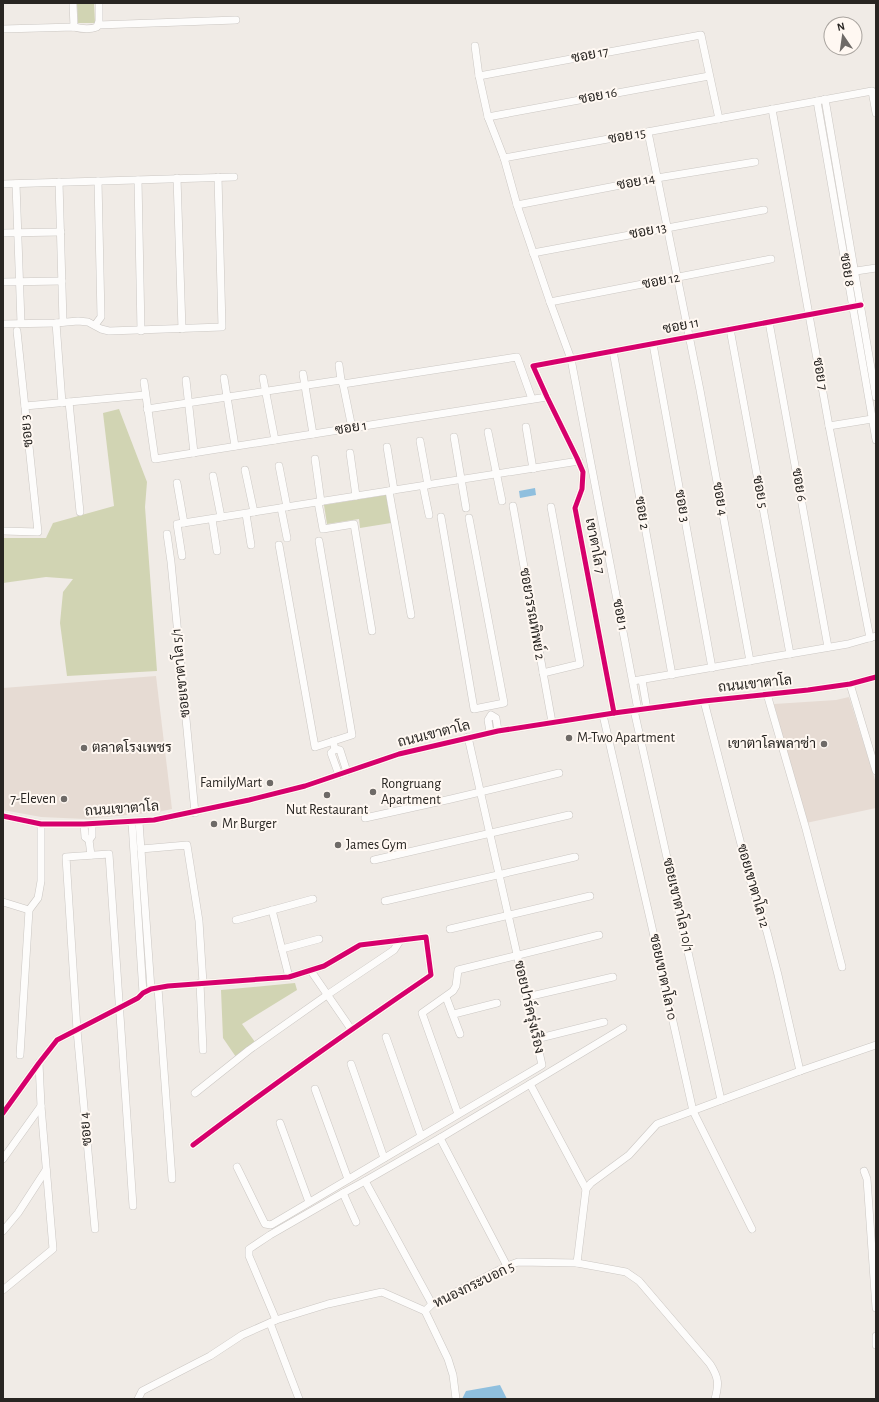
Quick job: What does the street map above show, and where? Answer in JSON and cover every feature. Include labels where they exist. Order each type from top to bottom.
[{"type":"street","points":[[73,3],[74,27]]},
{"type":"street","points":[[98,25],[99,3]]},
{"type":"street","points":[[3,29],[74,27],[92,29],[98,25],[236,20]]},
{"type":"street","name":"ซอย 17","points":[[479,76],[701,34],[709,76]]},
{"type":"street","name":"ซอย 1","points":[[475,46],[479,76],[488,117],[504,158],[517,205],[571,359],[633,682],[636,710]]},
{"type":"street","points":[[709,76],[719,119]]},
{"type":"street","name":"ซอย 16","points":[[488,117],[709,76]]},
{"type":"street","name":"ซอย 15","points":[[504,158],[872,91],[876,114]]},
{"type":"street","name":"ซอย 8","points":[[825,99],[856,271],[876,397]]},
{"type":"street","name":"ซอย 8","points":[[817,101],[873,415],[876,440]]},
{"type":"street","name":"ซอย 7","points":[[772,109],[829,426],[873,637]]},
{"type":"street","name":"ซอย 4","points":[[648,132],[700,390],[750,661]]},
{"type":"street","name":"ซอย 14","points":[[517,205],[657,178],[755,162]]},
{"type":"street","points":[[3,324],[60,323],[78,321],[88,322],[101,330],[109,331],[222,327],[218,177]]},
{"type":"street","points":[[3,184],[234,177]]},
{"type":"street","points":[[177,178],[182,329]]},
{"type":"street","points":[[138,180],[141,331]]},
{"type":"street","points":[[95,326],[101,317],[98,181]]},
{"type":"street","points":[[59,182],[62,281],[60,323],[66,402],[80,512]]},
{"type":"street","points":[[16,184],[22,323]]},
{"type":"street","name":"ซอย 13","points":[[534,253],[764,210]]},
{"type":"street","points":[[3,233],[61,232]]},
{"type":"street","name":"ซอย 12","points":[[550,302],[771,260]]},
{"type":"street","points":[[856,271],[876,268]]},
{"type":"street","points":[[3,282],[62,281]]},
{"type":"street","name":"ซอย 11","points":[[545,394],[533,366],[861,305]]},
{"type":"street","name":"ซอย 6","points":[[769,322],[828,647]]},
{"type":"street","name":"ซอย 5","points":[[730,330],[790,654]]},
{"type":"street","name":"ซอย 3","points":[[3,531],[38,532],[17,331]]},
{"type":"street","name":"ซอย 3","points":[[653,344],[712,668]]},
{"type":"street","name":"ซอย 2","points":[[613,351],[672,675]]},
{"type":"street","points":[[144,382],[148,409],[305,385],[342,382],[517,356],[531,397]]},
{"type":"street","points":[[339,365],[352,428]]},
{"type":"street","points":[[303,374],[313,434]]},
{"type":"street","points":[[224,378],[226,397],[236,446]]},
{"type":"street","points":[[263,378],[275,440]]},
{"type":"street","points":[[186,380],[194,453]]},
{"type":"street","name":"ซอย 1","points":[[148,409],[155,459],[352,428],[545,394]]},
{"type":"street","name":"เขาตาโล 7","points":[[545,394],[579,461],[583,472],[582,490],[575,508],[614,713]]},
{"type":"street","points":[[25,406],[145,395]]},
{"type":"street","points":[[829,426],[873,415]]},
{"type":"street","points":[[526,427],[533,469]]},
{"type":"street","points":[[488,432],[502,501]]},
{"type":"street","points":[[454,437],[466,508]]},
{"type":"street","points":[[420,441],[429,515]]},
{"type":"street","points":[[387,447],[391,491],[411,615]]},
{"type":"street","points":[[350,453],[356,496]]},
{"type":"street","points":[[315,459],[323,529],[354,524],[372,631]]},
{"type":"street","points":[[182,556],[177,524],[579,461]]},
{"type":"street","points":[[279,466],[287,538]]},
{"type":"street","points":[[245,470],[250,513],[251,545]]},
{"type":"street","points":[[213,476],[221,518]]},
{"type":"street","points":[[177,483],[184,523]]},
{"type":"street","name":"ซอยวรรณทิพย์ 2","points":[[513,506],[552,722]]},
{"type":"street","points":[[543,673],[580,664],[551,507]]},
{"type":"street","points":[[441,517],[474,709],[504,703],[469,518]]},
{"type":"street","points":[[212,519],[217,551]]},
{"type":"street","name":"ซอยเขาตาโล 5/1","points":[[167,534],[195,812]]},
{"type":"street","points":[[279,545],[315,746],[334,745],[352,735],[319,541]]},
{"type":"street","points":[[633,682],[828,647],[873,637]]},
{"type":"street","name":"ถนนเขาตาโล","points":[[3,816],[40,824],[92,824],[154,820],[195,812],[305,786],[399,754],[468,737],[614,713],[850,684],[876,677]]},
{"type":"street","points":[[642,680],[647,709]]},
{"type":"street","points":[[850,684],[876,771]]},
{"type":"street","points":[[767,694],[806,829],[842,967]]},
{"type":"street","name":"ซอยเขาตาโล 12","points":[[704,701],[752,887],[769,939],[800,1071]]},
{"type":"street","points":[[489,706],[491,715],[496,718],[494,732]]},
{"type":"street","name":"ซอยเขาตาโล 10/1","points":[[636,710],[721,1100]]},
{"type":"street","name":"ซอยเขาตาโล 10","points":[[603,715],[693,1111],[752,1229]]},
{"type":"street","name":"ซอยปาร์ครุ่งเรือง","points":[[237,1167],[265,1224],[271,1225],[542,1065],[468,737]]},
{"type":"street","points":[[334,745],[340,750],[347,772]]},
{"type":"street","points":[[334,745],[331,753],[339,775]]},
{"type":"street","points":[[365,818],[481,792],[559,772]]},
{"type":"street","points":[[374,860],[569,815]]},
{"type":"street","points":[[135,822],[141,849],[172,1179]]},
{"type":"street","points":[[135,822],[143,993]]},
{"type":"street","points":[[20,1055],[29,910],[38,898],[40,880],[40,824]]},
{"type":"street","points":[[84,824],[85,837],[89,840]]},
{"type":"street","points":[[92,824],[92,836],[89,840],[90,855],[109,854],[132,1206]]},
{"type":"street","points":[[141,849],[187,845],[199,921],[203,1050]]},
{"type":"street","name":"ซอย 4","points":[[90,855],[66,857],[77,1030],[95,1229]]},
{"type":"street","points":[[385,901],[575,857]]},
{"type":"street","points":[[450,929],[508,914],[590,896]]},
{"type":"street","points":[[236,920],[313,899]]},
{"type":"street","points":[[3,902],[29,910]]},
{"type":"street","points":[[272,910],[289,977]]},
{"type":"street","points":[[458,1114],[422,1013],[454,991],[458,970],[517,954],[598,935]]},
{"type":"street","points":[[3,1113],[57,1040],[138,998],[143,993],[154,988],[289,977],[324,966],[360,945],[426,937],[431,975],[272,1085],[193,1145]]},
{"type":"street","points":[[282,949],[318,939]]},
{"type":"street","points":[[195,1093],[249,1050],[394,950],[401,939]]},
{"type":"street","points":[[311,971],[351,1029]]},
{"type":"street","points":[[527,997],[613,977]]},
{"type":"street","points":[[446,996],[454,1014],[460,1034]]},
{"type":"street","points":[[454,1014],[497,1003]]},
{"type":"street","points":[[536,1039],[604,1022]]},
{"type":"street","points":[[299,1399],[249,1256],[249,1249],[440,1138],[623,1028]]},
{"type":"street","points":[[386,1037],[421,1136]]},
{"type":"street","points":[[578,1263],[586,1189],[591,1183],[628,1155],[657,1124],[800,1071],[875,1048]]},
{"type":"street","points":[[3,1290],[54,1249],[46,1170],[39,1063]]},
{"type":"street","points":[[351,1064],[384,1158]]},
{"type":"street","points":[[530,1084],[586,1189]]},
{"type":"street","points":[[315,1089],[348,1179]]},
{"type":"street","points":[[3,1159],[41,1106]]},
{"type":"street","points":[[280,1123],[309,1202]]},
{"type":"street","points":[[440,1138],[507,1266]]},
{"type":"street","points":[[3,1231],[18,1213],[46,1170]]},
{"type":"street","points":[[864,1171],[867,1179],[876,1308]]},
{"type":"street","points":[[365,1181],[432,1304]]},
{"type":"street","points":[[343,1193],[356,1222]]},
{"type":"street","name":"หนองกระบอก 5","points":[[456,1399],[453,1375],[448,1359],[425,1311],[432,1304],[507,1266],[518,1262],[578,1263],[626,1272],[639,1281],[710,1364],[718,1381],[715,1399]]},
{"type":"street","points":[[138,1399],[142,1391],[210,1356],[242,1335],[273,1322],[328,1304],[382,1292],[425,1311]]},
{"type":"street","points":[[876,1336],[876,1345]]},
{"type":"shaded area","name":"ตลาดโรงเพชร","points":[[156,676],[172,809],[158,812],[86,819],[41,817],[3,810],[3,688]]},
{"type":"shaded area","name":"เขาตาโลพลาซ่า","points":[[849,697],[876,783],[876,808],[806,823],[774,704],[836,700]]},
{"type":"green space","points":[[77,3],[94,3],[95,23],[78,23]]},
{"type":"green space","points":[[119,409],[147,482],[145,507],[157,671],[67,676],[60,623],[63,592],[73,579],[46,577],[3,583],[3,538],[46,538],[53,523],[114,506],[103,413]]},
{"type":"green space","points":[[386,495],[391,523],[360,528],[359,519],[327,524],[324,505]]},
{"type":"green space","points":[[295,983],[297,990],[242,1024],[255,1042],[236,1057],[223,1038],[221,990]]},
{"type":"water","points":[[535,488],[536,495],[520,498],[519,491]]},
{"type":"water","points":[[500,1385],[507,1399],[462,1399],[466,1391]]},
{"type":"cycle path","points":[[614,713],[575,508],[582,489],[583,472],[533,366],[861,305]]},
{"type":"cycle path","points":[[3,816],[41,824],[84,824],[154,820],[249,800],[305,786],[399,754],[498,731],[704,701],[808,690],[850,684],[876,677]]},
{"type":"cycle path","points":[[3,1113],[57,1040],[138,998],[143,993],[151,989],[168,986],[289,977],[324,966],[360,945],[426,937],[431,975],[311,1058],[193,1145]]},
{"type":"place","name":"M-Two Apartment","points":[[569,738]]},
{"type":"place","name":"เขาตาโลพลาซ่า","points":[[824,744]]},
{"type":"place","name":"ตลาดโรงเพชร","points":[[84,748]]},
{"type":"place","name":"FamilyMart","points":[[270,783]]},
{"type":"place","name":"Rongruang Apartment","points":[[373,792]]},
{"type":"place","name":"Nut Restaurant","points":[[327,795]]},
{"type":"place","name":"7-Eleven","points":[[64,799]]},
{"type":"place","name":"Mr Burger","points":[[214,824]]},
{"type":"place","name":"James Gym","points":[[338,845]]}]
